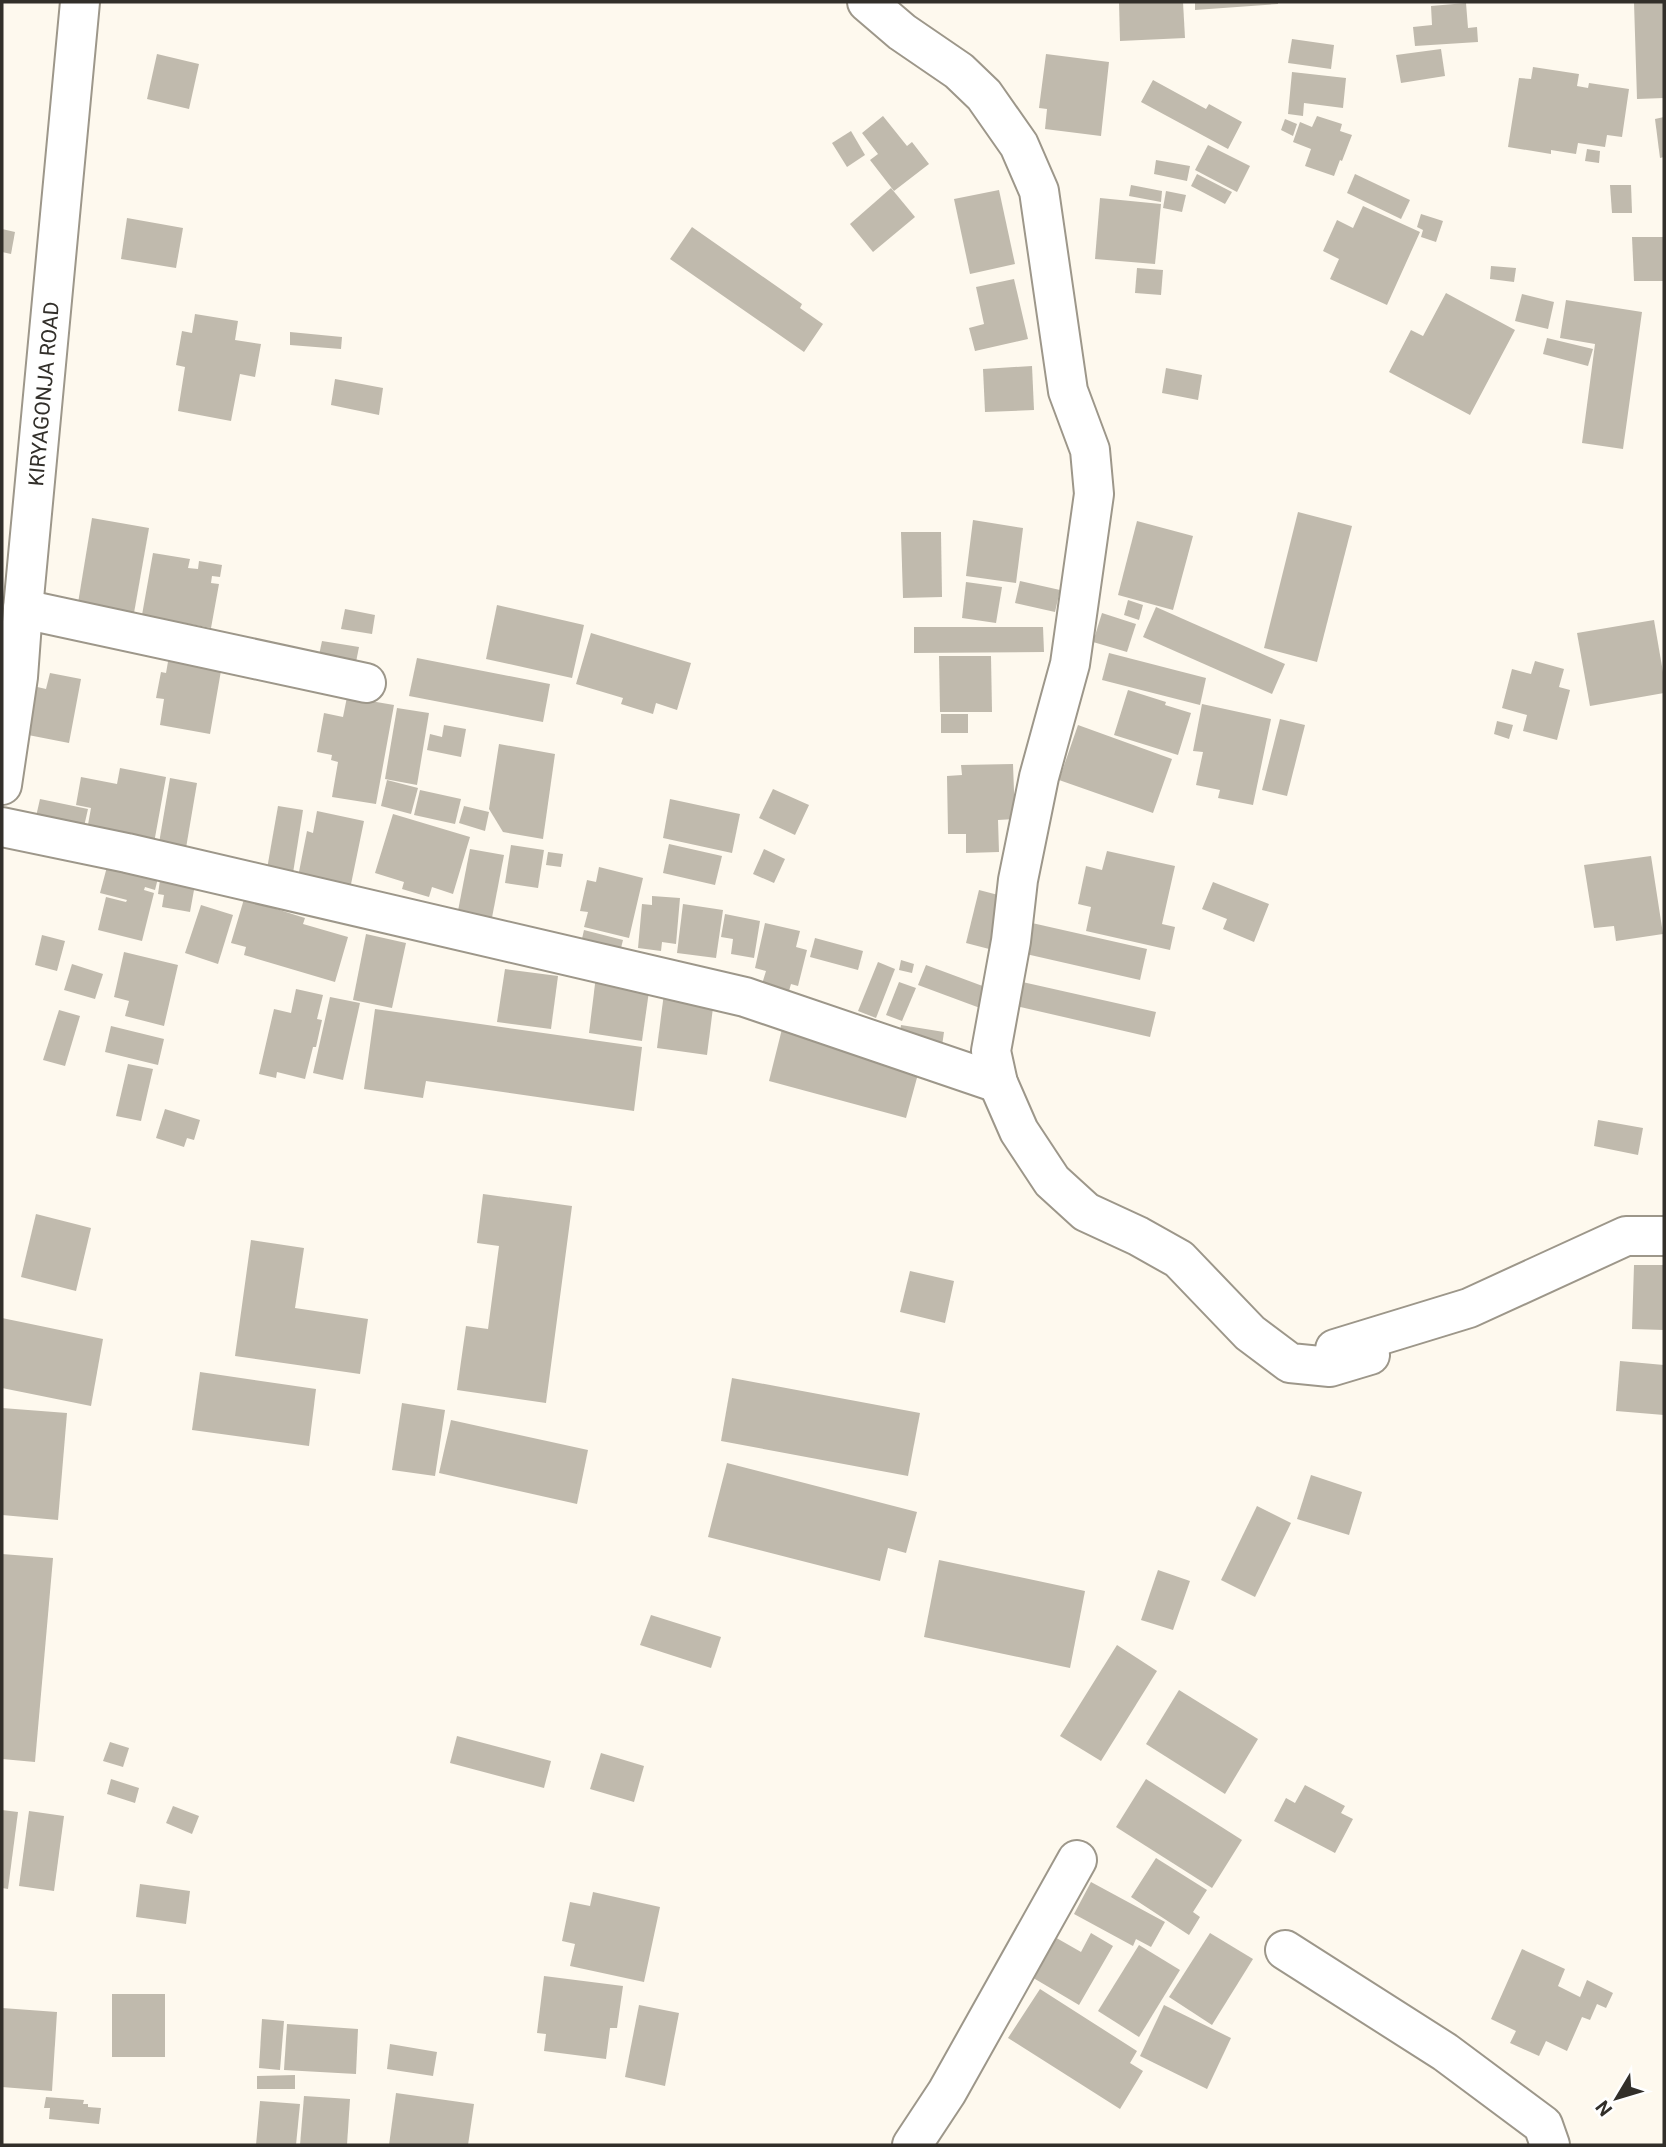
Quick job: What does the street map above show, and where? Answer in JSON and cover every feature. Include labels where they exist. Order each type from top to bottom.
[{"type":"street","name":"KIRYAGONJA ROAD","points":[[2,785],[18,677],[80,2]]},
{"type":"street","points":[[867,2],[902,32],[959,71],[984,95],[1019,145],[1039,191],[1068,391],[1090,450],[1094,494],[1070,664],[1039,777],[1018,880],[1011,941],[991,1051],[998,1083],[1018,1131],[1052,1181],[1086,1212],[1179,1259],[1250,1333],[1290,1363],[1330,1367],[1370,1354]]},
{"type":"street","points":[[23,609],[366,683]]},
{"type":"street","points":[[2,827],[140,856],[745,997],[998,1083]]},
{"type":"street","points":[[1290,1363],[1469,1308],[1626,1236],[1664,1236]]},
{"type":"street","points":[[912,2145],[947,2092],[1077,1860]]},
{"type":"street","points":[[1285,1950],[1445,2052],[1543,2125],[1550,2145]]},
{"type":"building","points":[[1119,2],[1183,2],[1185,38],[1120,41]]},
{"type":"building","points":[[1195,2],[1278,2],[1278,4],[1195,10]]},
{"type":"building","points":[[1634,2],[1664,2],[1664,98],[1637,99]]},
{"type":"building","points":[[1466,3],[1468,28],[1477,27],[1478,42],[1415,46],[1413,27],[1432,25],[1431,6]]},
{"type":"building","points":[[1292,39],[1334,45],[1331,69],[1288,63]]},
{"type":"building","points":[[1441,49],[1445,76],[1401,83],[1396,55]]},
{"type":"building","points":[[157,54],[199,64],[189,109],[147,99]]},
{"type":"building","points":[[1046,54],[1109,62],[1101,136],[1045,129],[1047,109],[1039,108]]},
{"type":"building","points":[[1533,67],[1579,74],[1577,86],[1588,88],[1589,83],[1629,89],[1622,137],[1607,135],[1605,147],[1578,143],[1576,154],[1551,150],[1551,154],[1508,147],[1519,78],[1531,79]]},
{"type":"building","points":[[1292,72],[1346,78],[1343,108],[1304,103],[1303,116],[1288,114]]},
{"type":"building","points":[[1153,80],[1206,109],[1209,104],[1242,122],[1228,149],[1141,102]]},
{"type":"building","points":[[883,116],[907,146],[912,142],[929,164],[894,191],[870,160],[878,154],[862,133]]},
{"type":"building","points":[[1317,116],[1342,124],[1340,131],[1352,135],[1334,176],[1305,166],[1311,149],[1293,142],[1300,122],[1312,127]]},
{"type":"building","points":[[1664,117],[1664,157],[1660,158],[1655,119]]},
{"type":"building","points":[[1285,119],[1297,124],[1293,136],[1281,130]]},
{"type":"building","points":[[851,131],[865,155],[847,167],[832,143]]},
{"type":"building","points":[[1208,145],[1250,166],[1237,192],[1195,170]]},
{"type":"building","points":[[1587,149],[1600,151],[1599,163],[1585,161]]},
{"type":"building","points":[[1156,160],[1190,166],[1187,181],[1154,174]]},
{"type":"building","points":[[1197,174],[1232,192],[1225,204],[1191,186]]},
{"type":"building","points":[[1355,174],[1410,200],[1401,219],[1347,193]]},
{"type":"building","points":[[1131,185],[1162,191],[1161,202],[1129,196]]},
{"type":"building","points":[[1610,185],[1631,185],[1632,213],[1612,213]]},
{"type":"building","points":[[891,188],[915,217],[873,252],[850,224]]},
{"type":"building","points":[[999,190],[1015,264],[970,274],[954,199]]},
{"type":"building","points":[[1166,191],[1186,195],[1182,212],[1163,208]]},
{"type":"building","points":[[1100,198],[1161,204],[1155,264],[1095,259]]},
{"type":"building","points":[[1363,206],[1420,232],[1387,305],[1330,279],[1339,259],[1323,251],[1337,220],[1353,228]]},
{"type":"building","points":[[1421,214],[1443,221],[1436,242],[1421,237],[1423,230],[1417,227]]},
{"type":"building","points":[[127,218],[183,228],[176,268],[121,259]]},
{"type":"building","points":[[692,227],[802,304],[800,308],[823,324],[804,352],[670,259]]},
{"type":"building","points":[[2,229],[15,232],[11,254],[2,252]]},
{"type":"building","points":[[1632,237],[1664,237],[1664,281],[1634,281]]},
{"type":"building","points":[[1491,266],[1516,268],[1514,282],[1490,279]]},
{"type":"building","points":[[1137,268],[1163,270],[1161,295],[1135,293]]},
{"type":"building","points":[[1014,279],[1028,339],[975,351],[969,328],[984,324],[976,287]]},
{"type":"building","points":[[1446,293],[1515,330],[1470,415],[1389,372],[1411,330],[1423,336]]},
{"type":"building","points":[[1522,294],[1554,302],[1548,329],[1515,321]]},
{"type":"building","points":[[1566,300],[1642,312],[1623,449],[1582,443],[1595,344],[1560,338]]},
{"type":"building","points":[[195,314],[238,321],[235,340],[261,344],[255,377],[240,374],[231,421],[178,411],[185,367],[176,365],[182,331],[192,333]]},
{"type":"building","points":[[290,332],[342,337],[341,349],[290,345]]},
{"type":"building","points":[[1547,338],[1593,349],[1588,366],[1543,354]]},
{"type":"building","points":[[1032,366],[1034,410],[985,412],[983,369]]},
{"type":"building","points":[[1166,368],[1202,375],[1198,400],[1162,393]]},
{"type":"building","points":[[335,379],[383,388],[379,415],[331,405]]},
{"type":"building","points":[[1298,512],[1352,526],[1317,662],[1264,648]]},
{"type":"building","points":[[92,518],[149,528],[134,613],[78,603]]},
{"type":"building","points":[[973,520],[1023,528],[1016,583],[966,576]]},
{"type":"building","points":[[1137,521],[1193,536],[1173,610],[1118,595]]},
{"type":"building","points":[[901,532],[941,532],[942,597],[903,598]]},
{"type":"building","points":[[153,553],[190,559],[188,568],[198,569],[199,561],[222,565],[220,577],[212,576],[211,583],[219,584],[211,628],[142,615]]},
{"type":"building","points":[[1020,581],[1060,590],[1055,612],[1015,603]]},
{"type":"building","points":[[966,582],[1002,587],[996,623],[962,618]]},
{"type":"building","points":[[1128,600],[1143,605],[1139,620],[1124,615]]},
{"type":"building","points":[[497,605],[584,625],[572,678],[486,659]]},
{"type":"building","points":[[1156,607],[1285,664],[1272,694],[1143,637]]},
{"type":"building","points":[[345,609],[375,615],[372,634],[341,629]]},
{"type":"building","points":[[1102,613],[1136,624],[1127,652],[1093,642]]},
{"type":"building","points":[[1654,620],[1664,693],[1590,706],[1577,633]]},
{"type":"building","points":[[914,627],[1043,627],[1044,652],[914,653]]},
{"type":"building","points":[[591,633],[691,663],[677,710],[656,703],[653,714],[621,704],[623,698],[576,684]]},
{"type":"building","points":[[322,641],[359,647],[356,662],[319,655]]},
{"type":"building","points":[[1109,653],[1206,678],[1200,705],[1102,680]]},
{"type":"building","points":[[169,656],[222,665],[210,734],[160,725],[164,699],[156,698],[161,672],[166,673]]},
{"type":"building","points":[[939,656],[991,656],[992,712],[940,712]]},
{"type":"building","points":[[417,658],[550,684],[543,722],[409,696]]},
{"type":"building","points":[[1535,661],[1564,669],[1559,687],[1570,690],[1557,740],[1523,731],[1527,715],[1502,708],[1512,669],[1531,674]]},
{"type":"building","points":[[50,673],[81,679],[69,743],[23,734],[33,686],[46,689]]},
{"type":"building","points":[[1128,690],[1191,713],[1178,755],[1114,735]]},
{"type":"building","points":[[347,697],[394,705],[376,804],[332,797],[338,762],[331,760],[332,755],[317,752],[324,713],[343,717]]},
{"type":"building","points":[[1202,704],[1271,719],[1253,805],[1218,798],[1220,790],[1196,785],[1203,752],[1193,751]]},
{"type":"building","points":[[397,708],[429,713],[417,785],[385,779]]},
{"type":"building","points":[[941,714],[968,714],[968,733],[941,733]]},
{"type":"building","points":[[1280,719],[1305,725],[1287,796],[1262,790]]},
{"type":"building","points":[[1497,721],[1513,725],[1509,739],[1494,734]]},
{"type":"building","points":[[444,725],[466,729],[461,757],[427,750],[430,734],[442,737]]},
{"type":"building","points":[[1078,725],[1172,759],[1153,813],[1059,780]]},
{"type":"building","points":[[499,744],[555,754],[543,839],[503,832],[489,809]]},
{"type":"building","points":[[1013,764],[1015,819],[998,820],[999,852],[966,853],[966,834],[948,834],[947,776],[962,775],[961,765]]},
{"type":"building","points":[[120,768],[166,777],[154,843],[87,830],[91,808],[76,805],[81,777],[117,784]]},
{"type":"building","points":[[170,778],[197,783],[186,848],[159,843]]},
{"type":"building","points":[[387,780],[418,788],[411,814],[381,806]]},
{"type":"building","points":[[773,789],[809,805],[795,835],[759,818]]},
{"type":"building","points":[[420,790],[461,799],[455,824],[414,815]]},
{"type":"building","points":[[40,799],[88,809],[83,831],[35,821]]},
{"type":"building","points":[[670,799],[740,814],[732,853],[663,838]]},
{"type":"building","points":[[278,806],[303,810],[293,873],[267,869]]},
{"type":"building","points":[[464,806],[489,812],[485,831],[459,823]]},
{"type":"building","points":[[317,811],[364,821],[350,889],[298,877],[307,831],[313,833]]},
{"type":"building","points":[[393,814],[470,837],[453,894],[432,887],[429,897],[402,889],[404,882],[375,873]]},
{"type":"building","points":[[669,844],[722,856],[715,885],[663,873]]},
{"type":"building","points":[[511,845],[544,850],[538,888],[505,883]]},
{"type":"building","points":[[470,849],[504,855],[490,928],[456,921]]},
{"type":"building","points":[[764,849],[785,859],[774,883],[753,874]]},
{"type":"building","points":[[1107,851],[1175,866],[1162,924],[1175,927],[1170,950],[1086,931],[1091,907],[1078,904],[1086,866],[1102,870]]},
{"type":"building","points":[[548,852],[563,854],[561,867],[546,865]]},
{"type":"building","points":[[1651,856],[1663,934],[1616,941],[1614,926],[1594,928],[1584,865]]},
{"type":"building","points":[[108,863],[160,870],[155,890],[145,887],[144,890],[154,893],[142,941],[98,930],[106,897],[126,902],[127,900],[100,893]]},
{"type":"building","points":[[599,867],[643,878],[629,938],[584,927],[588,912],[580,911],[587,880],[596,882]]},
{"type":"building","points":[[161,873],[196,879],[190,912],[162,907],[164,895],[158,894]]},
{"type":"building","points":[[1213,882],[1269,904],[1254,942],[1223,929],[1227,919],[1202,909]]},
{"type":"building","points":[[979,890],[1006,897],[993,950],[966,943]]},
{"type":"building","points":[[652,896],[680,898],[676,944],[662,942],[661,951],[638,948],[642,904],[652,905]]},
{"type":"building","points":[[244,899],[305,918],[303,924],[348,937],[335,982],[244,955],[246,947],[231,943]]},
{"type":"building","points":[[683,904],[723,910],[716,958],[677,953]]},
{"type":"building","points":[[201,905],[233,915],[218,964],[185,953]]},
{"type":"building","points":[[725,914],[760,921],[754,958],[731,954],[733,939],[721,937]]},
{"type":"building","points":[[765,923],[800,931],[796,947],[807,950],[798,986],[791,984],[789,991],[762,984],[766,971],[755,968]]},
{"type":"building","points":[[1032,923],[1147,949],[1140,980],[1026,954]]},
{"type":"building","points":[[584,930],[623,940],[620,952],[581,943]]},
{"type":"building","points":[[366,934],[406,943],[392,1008],[353,1000]]},
{"type":"building","points":[[42,935],[65,941],[57,971],[35,965]]},
{"type":"building","points":[[815,938],[863,951],[858,970],[810,957]]},
{"type":"building","points":[[124,952],[178,965],[164,1026],[125,1016],[129,1001],[114,997]]},
{"type":"building","points":[[901,960],[914,964],[912,973],[899,970]]},
{"type":"building","points":[[878,962],[895,969],[876,1018],[858,1011]]},
{"type":"building","points":[[72,964],[103,974],[95,999],[64,990]]},
{"type":"building","points":[[926,965],[988,988],[980,1008],[918,985]]},
{"type":"building","points":[[505,969],[558,976],[551,1029],[497,1022]]},
{"type":"building","points":[[596,976],[650,984],[642,1041],[589,1033]]},
{"type":"building","points":[[1018,981],[1156,1012],[1150,1037],[1012,1005]]},
{"type":"building","points":[[899,982],[916,988],[902,1021],[886,1015]]},
{"type":"building","points":[[296,989],[323,995],[317,1019],[322,1020],[305,1079],[277,1072],[276,1078],[259,1074],[274,1009],[291,1013]]},
{"type":"building","points":[[664,993],[714,1000],[707,1055],[657,1048]]},
{"type":"building","points":[[330,997],[360,1003],[343,1080],[313,1073]]},
{"type":"building","points":[[375,1009],[642,1047],[634,1111],[426,1081],[423,1098],[364,1089]]},
{"type":"building","points":[[59,1010],[80,1016],[65,1066],[43,1060]]},
{"type":"building","points":[[783,1025],[921,1063],[906,1118],[769,1081]]},
{"type":"building","points":[[901,1025],[944,1032],[941,1053],[898,1046]]},
{"type":"building","points":[[111,1026],[164,1039],[158,1065],[105,1052]]},
{"type":"building","points":[[128,1064],[153,1069],[141,1121],[116,1116]]},
{"type":"building","points":[[165,1109],[200,1120],[194,1140],[187,1138],[184,1147],[156,1138]]},
{"type":"building","points":[[1598,1120],[1643,1128],[1638,1155],[1594,1146]]},
{"type":"building","points":[[483,1194],[572,1206],[546,1403],[457,1390],[466,1326],[488,1329],[499,1246],[477,1243]]},
{"type":"building","points":[[36,1214],[91,1228],[76,1291],[21,1277]]},
{"type":"building","points":[[251,1240],[304,1248],[295,1308],[368,1319],[360,1374],[235,1356]]},
{"type":"building","points":[[1634,1265],[1664,1265],[1664,1330],[1632,1329]]},
{"type":"building","points":[[910,1271],[954,1281],[945,1323],[900,1312]]},
{"type":"building","points":[[2,1318],[103,1339],[91,1406],[2,1388]]},
{"type":"building","points":[[1620,1361],[1664,1365],[1664,1415],[1616,1411]]},
{"type":"building","points":[[200,1372],[316,1389],[309,1446],[192,1430]]},
{"type":"building","points":[[732,1378],[920,1413],[908,1476],[721,1441]]},
{"type":"building","points":[[402,1403],[445,1410],[435,1476],[392,1470]]},
{"type":"building","points":[[2,1408],[67,1413],[58,1520],[2,1515]]},
{"type":"building","points":[[451,1420],[588,1450],[577,1504],[439,1473]]},
{"type":"building","points":[[727,1463],[917,1512],[906,1553],[888,1548],[880,1581],[708,1537]]},
{"type":"building","points":[[1311,1475],[1362,1492],[1349,1535],[1297,1519]]},
{"type":"building","points":[[1257,1506],[1291,1523],[1255,1597],[1221,1580]]},
{"type":"building","points":[[2,1554],[53,1558],[35,1762],[2,1759]]},
{"type":"building","points":[[939,1560],[1085,1591],[1070,1668],[924,1637]]},
{"type":"building","points":[[1158,1570],[1190,1581],[1173,1630],[1141,1620]]},
{"type":"building","points":[[651,1615],[721,1637],[711,1668],[640,1645]]},
{"type":"building","points":[[1117,1645],[1157,1671],[1101,1761],[1060,1736]]},
{"type":"building","points":[[1179,1690],[1258,1739],[1225,1794],[1146,1744]]},
{"type":"building","points":[[457,1736],[551,1761],[544,1788],[450,1763]]},
{"type":"building","points":[[110,1742],[129,1748],[123,1767],[103,1761]]},
{"type":"building","points":[[601,1753],[644,1766],[634,1802],[590,1789]]},
{"type":"building","points":[[111,1779],[139,1788],[135,1803],[107,1794]]},
{"type":"building","points":[[1146,1779],[1242,1840],[1212,1888],[1116,1827]]},
{"type":"building","points":[[1305,1785],[1345,1806],[1341,1813],[1353,1819],[1335,1853],[1274,1821],[1286,1798],[1295,1803]]},
{"type":"building","points":[[173,1806],[199,1816],[192,1834],[166,1823]]},
{"type":"building","points":[[2,1810],[18,1812],[8,1889],[2,1888]]},
{"type":"building","points":[[29,1811],[64,1816],[54,1891],[19,1886]]},
{"type":"building","points":[[1156,1858],[1207,1890],[1193,1912],[1200,1917],[1189,1935],[1131,1897]]},
{"type":"building","points":[[1091,1882],[1165,1922],[1151,1947],[1136,1939],[1133,1946],[1074,1914]]},
{"type":"building","points":[[140,1884],[190,1891],[186,1924],[136,1917]]},
{"type":"building","points":[[593,1892],[660,1907],[644,1982],[570,1966],[575,1944],[562,1941],[570,1902],[590,1906]]},
{"type":"building","points":[[1091,1933],[1113,1946],[1079,2005],[1030,1976],[1053,1936],[1081,1952]]},
{"type":"building","points":[[1210,1933],[1253,1959],[1212,2025],[1169,1997]]},
{"type":"building","points":[[1139,1945],[1180,1970],[1139,2037],[1098,2011]]},
{"type":"building","points":[[1522,1949],[1565,1969],[1558,1986],[1580,1997],[1587,1980],[1613,1993],[1606,2008],[1597,2004],[1590,2020],[1582,2017],[1567,2051],[1546,2041],[1539,2056],[1510,2043],[1516,2031],[1491,2019]]},
{"type":"building","points":[[544,1976],[623,1986],[617,2028],[610,2028],[606,2059],[544,2051],[546,2034],[537,2033]]},
{"type":"building","points":[[1040,1989],[1137,2051],[1130,2063],[1143,2071],[1120,2109],[1008,2038]]},
{"type":"building","points":[[112,1994],[165,1994],[165,2057],[112,2057]]},
{"type":"building","points":[[639,2005],[679,2013],[665,2086],[625,2077]]},
{"type":"building","points":[[1164,2005],[1231,2038],[1207,2089],[1140,2056]]},
{"type":"building","points":[[2,2008],[57,2012],[52,2091],[2,2087]]},
{"type":"building","points":[[262,2019],[284,2021],[280,2070],[259,2068]]},
{"type":"building","points":[[287,2024],[358,2029],[356,2074],[284,2070]]},
{"type":"building","points":[[390,2044],[437,2052],[433,2076],[387,2069]]},
{"type":"building","points":[[295,2075],[295,2089],[257,2089],[257,2076]]},
{"type":"building","points":[[396,2093],[474,2104],[468,2145],[389,2145]]},
{"type":"building","points":[[304,2096],[350,2099],[347,2145],[300,2145]]},
{"type":"building","points":[[46,2097],[84,2100],[83,2104],[88,2104],[88,2107],[101,2108],[99,2124],[49,2119],[50,2108],[44,2108]]},
{"type":"building","points":[[260,2101],[300,2104],[296,2145],[256,2145]]}]
